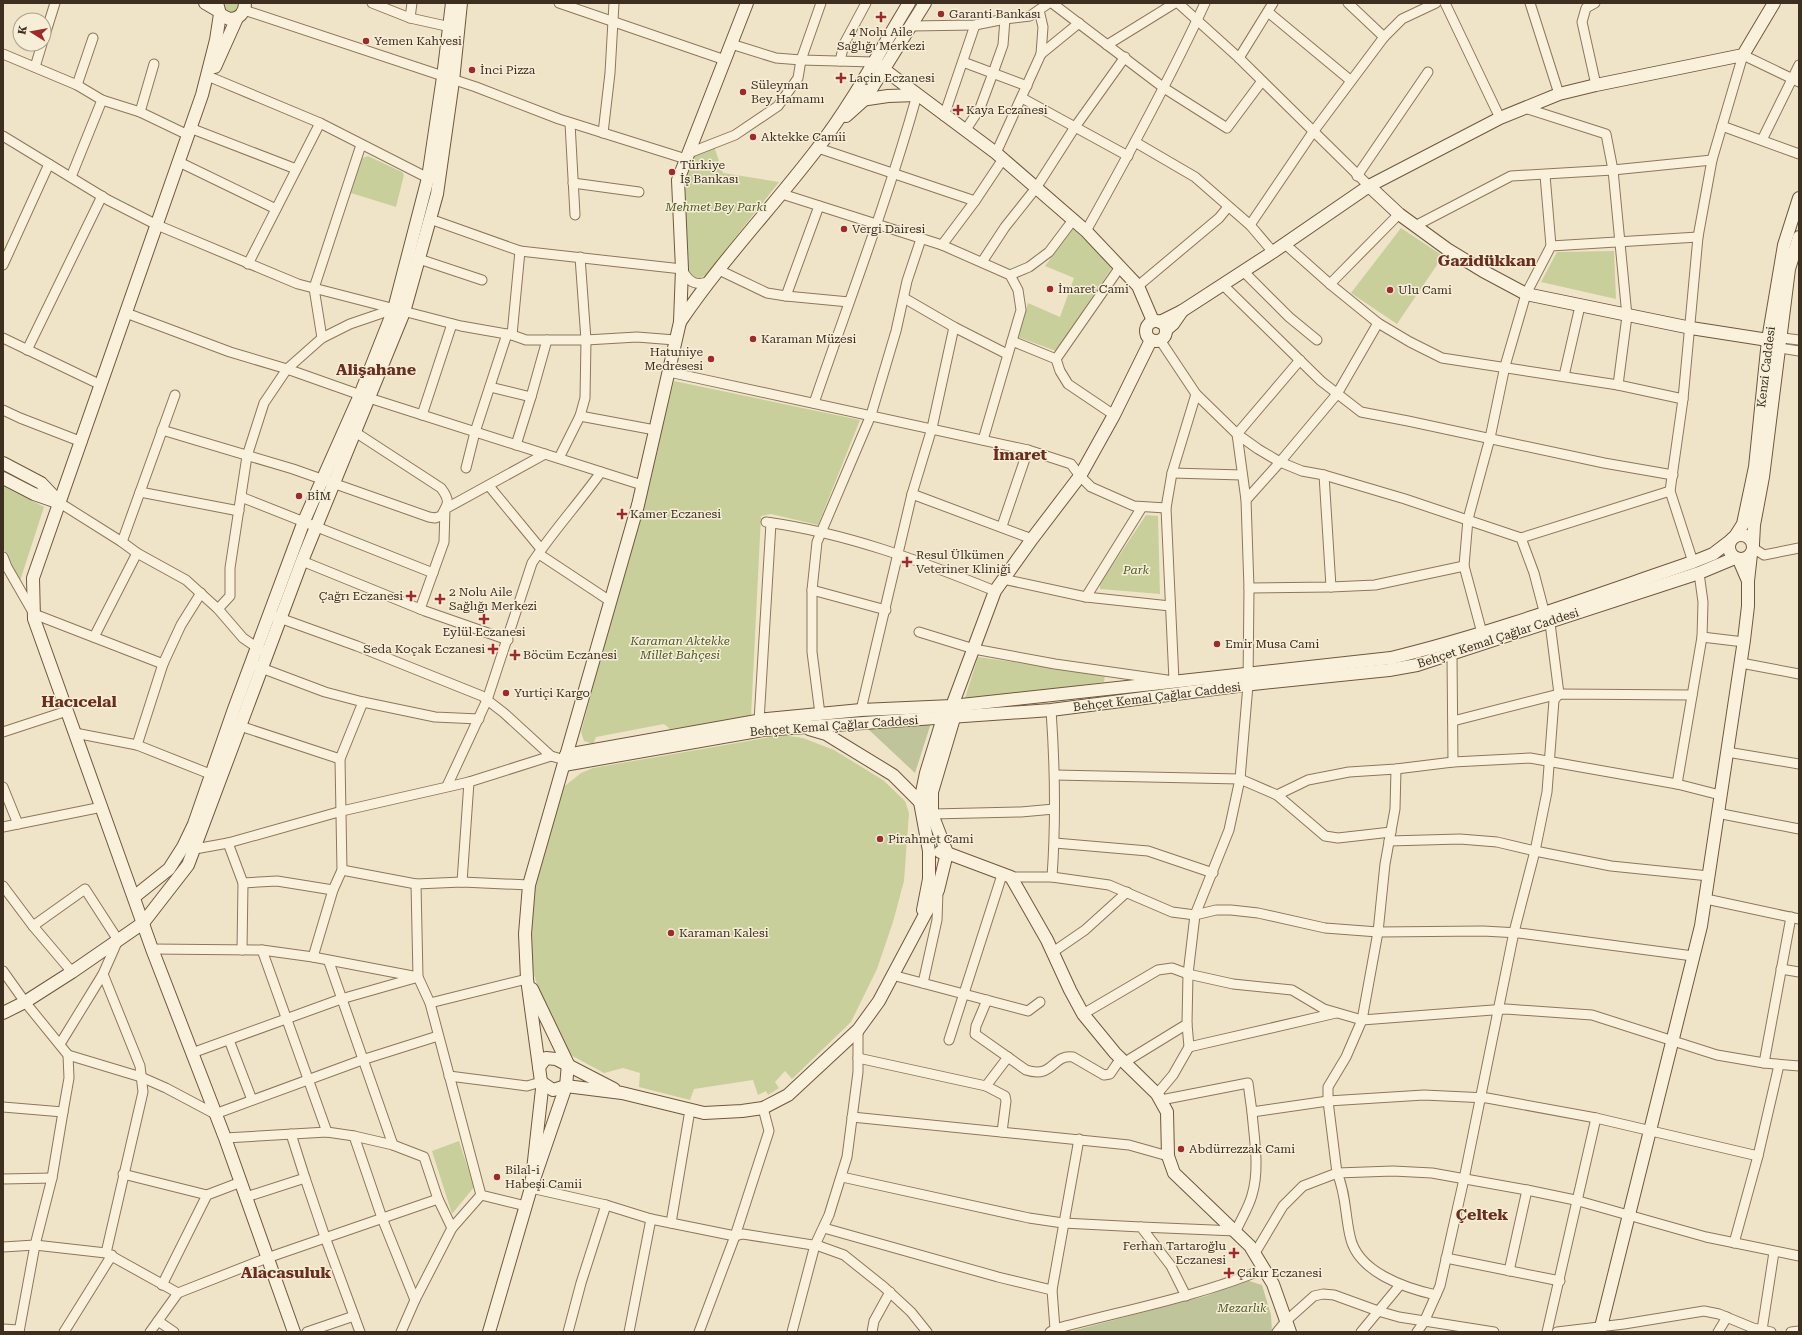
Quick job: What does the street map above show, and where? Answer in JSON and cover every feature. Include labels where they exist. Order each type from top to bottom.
[{"type":"main road","points":[[205,3],[218,9],[225,18],[242,10]]},
{"type":"main road","points":[[452,3],[454,28]]},
{"type":"main road","points":[[275,616],[302,561],[316,526],[328,482],[419,259],[437,194],[454,28],[461,3]]},
{"type":"main road","points":[[531,1188],[542,1089],[527,979],[525,934],[529,885],[642,485],[680,322],[682,269],[677,186],[747,3]]},
{"type":"main road","points":[[680,322],[710,281],[782,194],[831,130],[850,102],[909,3]]},
{"type":"main road","points":[[831,130],[865,99],[925,3]]},
{"type":"main road","points":[[920,924],[929,879],[929,851],[920,802],[926,773],[950,714],[995,591],[1080,476],[1158,331],[1173,324],[1182,312],[1369,186],[1500,118],[1559,94],[1743,55],[1774,3]]},
{"type":"main road","points":[[202,95],[216,40],[218,9]]},
{"type":"main road","points":[[242,10],[202,95],[82,442],[33,578],[34,619],[152,949],[225,1138],[294,1332]]},
{"type":"main road","points":[[874,62],[999,156],[1086,231],[1138,286],[1158,331]]},
{"type":"main road","points":[[399,310],[448,79]]},
{"type":"main road","points":[[850,102],[888,96],[917,95]]},
{"type":"main road","points":[[1369,186],[1399,214],[1447,249],[1483,271],[1526,294],[1627,316],[1773,342]]},
{"type":"main road","name":"Kenzi Caddesi","points":[[1733,538],[1743,524],[1755,467],[1773,342],[1784,245],[1799,198]]},
{"type":"main road","name":"Kenzi Caddesi","points":[[1601,1330],[1706,899],[1717,813],[1748,611],[1748,581],[1754,525],[1762,477],[1773,342],[1789,269],[1799,237]]},
{"type":"main road","points":[[3,1013],[25,1002],[72,972],[143,923],[188,865],[189,848],[194,824],[210,774],[262,651],[275,616],[304,521],[328,482],[354,432],[364,396]]},
{"type":"main road","points":[[3,463],[41,483],[60,502]]},
{"type":"main road","points":[[3,478],[34,494],[60,502]]},
{"type":"main road","points":[[1737,559],[1747,558],[1752,549],[1751,540],[1744,535],[1733,538],[1728,549],[1729,553],[1737,559],[1748,581]]},
{"type":"main road","name":"Behçet Kemal Çağlar Caddesi","points":[[1696,567],[1733,538]]},
{"type":"main road","name":"Behçet Kemal Çağlar Caddesi","points":[[565,760],[759,721],[820,714],[861,710],[950,714],[1174,682],[1389,670],[1418,665],[1452,655],[1547,617],[1696,567],[1737,559]]},
{"type":"main road","name":"Behçet Kemal Çağlar Caddesi","points":[[565,760],[763,730],[950,714],[1051,710],[1391,658],[1547,617]]},
{"type":"main road","points":[[134,897],[170,869],[189,848],[240,726],[256,666]]},
{"type":"main road","points":[[541,1082],[553,1090],[566,1086],[622,1093],[690,1110],[704,1112],[742,1111],[763,1108],[788,1095],[858,1030],[879,1001],[938,888],[947,853],[932,814],[932,792],[950,714]]},
{"type":"main road","points":[[800,727],[826,734],[849,747],[893,775],[920,802]]},
{"type":"main road","points":[[929,851],[947,853],[1007,876],[1052,952],[1083,1014],[1123,1060],[1159,1097],[1167,1112],[1168,1156],[1174,1173],[1250,1246],[1273,1284],[1288,1327]]},
{"type":"main road","points":[[489,1332],[531,1188],[566,1086],[568,1064],[527,979]]},
{"type":"main road","points":[[539,1066],[542,1060],[550,1057],[568,1064],[587,1076],[622,1093]]},
{"type":"street","points":[[52,13],[55,3]]},
{"type":"street","points":[[372,3],[410,18],[454,28]]},
{"type":"street","points":[[410,18],[412,3]]},
{"type":"street","points":[[558,3],[725,60]]},
{"type":"street","points":[[602,134],[610,73],[614,3]]},
{"type":"street","points":[[242,10],[476,87],[602,134],[688,156],[735,135],[778,106],[798,78],[801,60],[821,3]]},
{"type":"street","points":[[840,61],[844,44],[866,3]]},
{"type":"street","points":[[911,26],[975,25],[1030,16],[1050,3],[1125,57],[1164,88],[1227,128],[1262,81]]},
{"type":"street","points":[[1107,45],[1176,3],[1239,58],[1357,176],[1369,186]]},
{"type":"street","points":[[1086,231],[1136,142],[1205,3]]},
{"type":"street","points":[[1239,58],[1273,3]]},
{"type":"street","points":[[1250,225],[1350,80],[1384,37],[1402,19],[1436,3]]},
{"type":"street","points":[[1445,3],[1500,118]]},
{"type":"street","points":[[1530,3],[1559,94]]},
{"type":"street","points":[[1595,3],[1586,8],[1582,22],[1596,85]]},
{"type":"street","points":[[1350,4],[1384,37]]},
{"type":"street","points":[[942,246],[975,201],[999,156],[1041,54],[1043,27],[1039,10]]},
{"type":"street","points":[[1268,12],[1350,80]]},
{"type":"street","points":[[965,131],[980,108],[1003,45],[1005,19]]},
{"type":"street","points":[[1041,54],[1079,23]]},
{"type":"street","points":[[944,116],[975,25]]},
{"type":"street","points":[[77,85],[93,38]]},
{"type":"street","points":[[731,44],[776,58],[874,62]]},
{"type":"street","points":[[34,67],[39,52]]},
{"type":"street","points":[[3,54],[77,85],[102,100],[140,112],[296,169]]},
{"type":"street","points":[[1677,784],[1702,637],[1703,602],[1696,567],[1670,491],[1691,328],[1698,237],[1712,160],[1743,55],[1795,80]]},
{"type":"street","points":[[982,262],[1005,227],[1036,188],[1075,127],[1125,57]]},
{"type":"street","points":[[962,62],[1027,86]]},
{"type":"street","points":[[140,112],[154,64]]},
{"type":"street","points":[[1762,140],[1795,80],[1799,65]]},
{"type":"street","points":[[1357,176],[1428,72]]},
{"type":"street","points":[[210,77],[320,123],[428,178]]},
{"type":"street","points":[[814,403],[894,172],[917,95]]},
{"type":"street","points":[[1022,98],[1128,156]]},
{"type":"street","points":[[71,177],[102,100]]},
{"type":"street","points":[[1525,108],[1606,134],[1613,170],[1627,316],[1618,385]]},
{"type":"street","points":[[248,264],[320,123]]},
{"type":"street","points":[[570,123],[575,215]]},
{"type":"street","points":[[1722,126],[1799,154]]},
{"type":"street","points":[[3,136],[102,196],[157,225],[298,284],[452,324],[509,334],[526,340],[586,340],[637,337],[675,340]]},
{"type":"street","points":[[1136,142],[1194,177],[1250,225],[1273,252]]},
{"type":"street","points":[[322,338],[314,288],[361,145]]},
{"type":"street","points":[[818,148],[894,172],[975,201]]},
{"type":"street","points":[[1415,226],[1511,176],[1613,170],[1712,160]]},
{"type":"street","points":[[179,162],[276,209]]},
{"type":"street","points":[[3,265],[49,164]]},
{"type":"street","points":[[1482,633],[1464,566],[1468,520],[1490,438],[1505,366],[1526,294],[1551,246],[1545,175]]},
{"type":"street","points":[[573,183],[639,192]]},
{"type":"street","points":[[782,194],[942,246],[1010,275],[1018,290],[1021,310],[983,440]]},
{"type":"street","points":[[27,350],[102,196]]},
{"type":"street","points":[[786,296],[819,206]]},
{"type":"street","points":[[1138,286],[1219,218],[1228,206]]},
{"type":"street","points":[[1330,284],[1399,214]]},
{"type":"street","points":[[430,219],[520,251],[682,269],[686,278],[690,281],[699,284],[710,281]]},
{"type":"street","points":[[1010,275],[1029,267],[1049,252],[1073,220]]},
{"type":"street","points":[[1551,246],[1698,237]]},
{"type":"street","points":[[820,714],[812,652],[812,590],[817,542],[871,415],[896,331],[907,281],[921,239]]},
{"type":"street","points":[[1285,244],[1330,284],[1378,323],[1410,342],[1442,358],[1505,366],[1618,385],[1683,399]]},
{"type":"street","points":[[466,468],[475,432],[509,334],[520,251]]},
{"type":"street","points":[[559,458],[580,416],[585,398],[586,340],[580,257]]},
{"type":"street","points":[[419,259],[482,280]]},
{"type":"street","points":[[1056,359],[1120,267]]},
{"type":"street","points":[[719,270],[767,293],[849,302]]},
{"type":"street","points":[[1243,271],[1289,317],[1317,340]]},
{"type":"street","points":[[1222,284],[1300,360],[1337,394],[1361,412],[1490,438],[1604,464],[1673,475]]},
{"type":"street","points":[[904,298],[954,327],[1008,354]]},
{"type":"street","points":[[1564,376],[1580,306]]},
{"type":"street","points":[[218,609],[230,596],[230,568],[247,456],[264,403],[287,369],[322,338],[350,324],[399,310]]},
{"type":"street","points":[[126,313],[230,352],[287,369],[422,415],[642,485]]},
{"type":"street","points":[[1246,500],[1337,394],[1378,323]]},
{"type":"street","points":[[422,415],[452,324]]},
{"type":"street","points":[[861,710],[886,610],[912,494],[932,428],[954,327]]},
{"type":"street","points":[[1158,331],[1196,394],[1237,434],[1280,462],[1302,471],[1324,475],[1405,499],[1521,538],[1670,491]]},
{"type":"street","points":[[3,338],[101,385]]},
{"type":"street","points":[[516,445],[532,397],[547,340]]},
{"type":"street","points":[[1773,342],[1799,340]]},
{"type":"street","points":[[1012,341],[1056,359],[1060,371],[1068,384],[1114,415]]},
{"type":"street","points":[[1773,342],[1799,351]]},
{"type":"street","points":[[1159,1097],[1189,1047],[1188,974],[1195,916],[1229,830],[1240,779],[1248,679],[1249,588],[1246,500],[1237,434],[1300,360]]},
{"type":"street","points":[[669,372],[1028,450],[1071,464],[1091,487],[1142,507],[1166,508]]},
{"type":"street","points":[[490,386],[532,397]]},
{"type":"street","points":[[919,632],[974,649],[1055,664],[1174,682],[1166,508],[1172,473],[1196,394]]},
{"type":"street","points":[[122,542],[175,395]]},
{"type":"street","points":[[3,410],[82,442]]},
{"type":"street","points":[[580,416],[655,430]]},
{"type":"street","points":[[162,430],[293,469],[429,517],[435,518],[441,516],[448,503],[448,497],[440,488],[354,432]]},
{"type":"street","points":[[1002,526],[1028,450]]},
{"type":"street","points":[[445,509],[545,454]]},
{"type":"street","points":[[448,786],[488,700],[532,563],[601,472]]},
{"type":"street","points":[[1172,473],[1242,475]]},
{"type":"street","points":[[1324,475],[1331,587]]},
{"type":"street","points":[[489,486],[540,552],[610,601]]},
{"type":"street","points":[[140,492],[239,512]]},
{"type":"street","points":[[912,494],[1002,526],[1032,539]]},
{"type":"street","points":[[241,497],[433,573]]},
{"type":"street","points":[[60,502],[137,553],[186,580],[218,609],[243,638],[262,651]]},
{"type":"street","points":[[1086,597],[1142,507]]},
{"type":"street","points":[[420,609],[444,542],[445,509]]},
{"type":"street","points":[[759,721],[769,523],[794,526],[870,544],[995,591]]},
{"type":"street","points":[[1417,1332],[1424,1322],[1436,1296],[1446,1258],[1481,1098],[1514,933],[1547,792],[1554,700],[1559,694],[1547,617],[1534,573],[1521,538]]},
{"type":"street","points":[[1752,549],[1764,555],[1799,548]]},
{"type":"street","points":[[94,637],[137,553]]},
{"type":"street","points":[[3,557],[5,568],[34,614],[163,664]]},
{"type":"street","points":[[302,561],[420,609],[508,640]]},
{"type":"street","points":[[1249,588],[1375,585],[1464,566]]},
{"type":"street","points":[[1003,579],[1086,597],[1170,606]]},
{"type":"street","points":[[812,590],[886,610]]},
{"type":"street","points":[[137,745],[163,664],[181,625],[201,593]]},
{"type":"street","points":[[275,616],[364,649],[488,700],[551,756],[565,760]]},
{"type":"street","points":[[1702,637],[1744,642]]},
{"type":"street","points":[[1452,655],[1453,762]]},
{"type":"street","points":[[1741,663],[1799,674]]},
{"type":"street","points":[[256,666],[325,692],[364,702],[435,717],[479,719]]},
{"type":"street","points":[[1453,721],[1559,694],[1692,695]]},
{"type":"street","points":[[313,957],[333,890],[342,870],[340,759],[364,702]]},
{"type":"street","points":[[1051,710],[1055,775],[1055,843],[1052,877]]},
{"type":"street","points":[[3,732],[67,711]]},
{"type":"street","points":[[240,726],[340,759]]},
{"type":"street","points":[[75,733],[137,745],[210,774]]},
{"type":"street","points":[[1727,752],[1799,764]]},
{"type":"street","points":[[189,848],[228,843],[342,811],[469,782],[551,756]]},
{"type":"street","points":[[1277,795],[1308,780],[1349,772],[1396,769],[1453,762],[1530,758],[1677,784],[1720,795]]},
{"type":"street","points":[[1396,769],[1395,809],[1389,841],[1378,932],[1362,1020],[1346,1057],[1328,1087],[1328,1102],[1337,1173],[1347,1209],[1350,1236],[1358,1254],[1380,1274],[1400,1285],[1436,1296]]},
{"type":"street","points":[[1055,775],[1240,779],[1277,795],[1326,836],[1338,838],[1391,832]]},
{"type":"street","points":[[462,882],[469,782]]},
{"type":"street","points":[[3,787],[18,824]]},
{"type":"street","points":[[3,827],[102,807]]},
{"type":"street","points":[[932,814],[1021,812],[1054,809]]},
{"type":"street","points":[[1717,813],[1799,829]]},
{"type":"street","points":[[1389,841],[1460,839],[1497,842],[1611,866],[1709,876]]},
{"type":"street","points":[[228,843],[243,883],[242,950]]},
{"type":"street","points":[[1055,843],[1148,851],[1213,873]]},
{"type":"street","points":[[342,870],[416,884],[462,882],[529,885]]},
{"type":"street","points":[[949,1040],[1007,876],[1052,877],[1108,885],[1172,912],[1183,915],[1195,916],[1216,910],[1231,910],[1258,913],[1325,928],[1378,932],[1514,933],[1693,956]]},
{"type":"street","points":[[243,883],[277,881],[333,890]]},
{"type":"street","points":[[416,884],[418,977],[430,1003],[481,1195]]},
{"type":"street","points":[[3,886],[72,972]]},
{"type":"street","points":[[924,983],[937,920],[938,888]]},
{"type":"street","points":[[34,926],[85,889],[118,940],[103,974],[60,1044]]},
{"type":"street","points":[[1052,952],[1085,930],[1127,892]]},
{"type":"street","points":[[1706,899],[1795,918],[1781,969],[1764,1063]]},
{"type":"street","points":[[152,949],[262,950],[313,957],[329,962],[418,977]]},
{"type":"street","points":[[262,950],[327,1132]]},
{"type":"street","points":[[329,962],[362,1060],[393,1145]]},
{"type":"street","points":[[1083,1014],[1158,970],[1172,968],[1188,974],[1234,984],[1292,990],[1324,1009],[1362,1020],[1499,1010],[1592,1015],[1717,1055],[1764,1063],[1799,1066]]},
{"type":"street","points":[[1781,969],[1799,972]]},
{"type":"street","points":[[3,971],[25,1002],[68,1055],[69,1078],[52,1178],[35,1245],[19,1331],[3,1329]]},
{"type":"street","points":[[64,1332],[109,1254],[123,1174],[143,1092],[140,1066],[103,974]]},
{"type":"street","points":[[892,975],[1028,1011],[1040,1002]]},
{"type":"street","points":[[192,1053],[341,999],[418,977]]},
{"type":"street","points":[[430,1003],[527,979]]},
{"type":"street","points":[[988,1000],[976,1026],[975,1034],[1026,1070],[1040,1073],[1045,1072],[1063,1058],[1073,1057],[1104,1075],[1110,1074],[1123,1060],[1188,1024]]},
{"type":"street","points":[[1189,1047],[1336,1013]]},
{"type":"street","points":[[792,1332],[815,1245],[824,1228],[842,1177],[847,1157],[858,1072],[858,1030]]},
{"type":"street","points":[[68,1055],[141,1077],[166,1088],[215,1114],[362,1060],[438,1036]]},
{"type":"street","points":[[229,1040],[252,1100]]},
{"type":"street","points":[[858,1058],[986,1086],[1005,1096],[1006,1101],[1002,1132]]},
{"type":"street","points":[[986,1086],[1008,1058]]},
{"type":"street","points":[[1734,1243],[1758,1156],[1779,1065]]},
{"type":"street","points":[[449,1076],[527,1086],[541,1082]]},
{"type":"street","points":[[842,1177],[1029,1218],[1063,1223],[1236,1231],[1252,1196],[1256,1175],[1252,1112],[1248,1083],[1159,1097]]},
{"type":"street","points":[[1252,1112],[1328,1102],[1424,1096],[1481,1098],[1596,1118],[1758,1156]]},
{"type":"street","points":[[3,1107],[63,1112]]},
{"type":"street","points":[[699,1332],[735,1236],[769,1131],[763,1108]]},
{"type":"street","points":[[671,1223],[690,1110]]},
{"type":"street","points":[[852,1117],[1129,1145],[1168,1156]]},
{"type":"street","points":[[1547,1332],[1560,1281],[1596,1118]]},
{"type":"street","points":[[225,1138],[327,1132],[354,1136],[393,1145],[424,1156],[438,1199],[452,1228]]},
{"type":"street","points":[[291,1134],[325,1237],[360,1332]]},
{"type":"street","points":[[354,1136],[382,1218],[415,1300]]},
{"type":"street","points":[[1079,1139],[1052,1290],[1053,1330],[1186,1296],[1239,1280],[1264,1269]]},
{"type":"street","points":[[1255,1253],[1283,1206],[1303,1186],[1337,1173],[1393,1171],[1432,1173],[1527,1190],[1577,1201],[1734,1243],[1799,1256]]},
{"type":"street","points":[[123,1174],[206,1195],[241,1182]]},
{"type":"street","points":[[3,1179],[52,1178]]},
{"type":"street","points":[[246,1197],[305,1178]]},
{"type":"street","points":[[531,1188],[606,1205],[651,1219],[735,1236],[743,1234],[815,1245],[844,1255],[890,1292],[911,1312],[927,1332]]},
{"type":"street","points":[[1509,1271],[1527,1190]]},
{"type":"street","points":[[162,1285],[206,1195]]},
{"type":"street","points":[[481,1195],[526,1206]]},
{"type":"street","points":[[401,1332],[415,1300],[452,1228],[481,1195]]},
{"type":"street","points":[[150,1332],[178,1293],[325,1237],[438,1199]]},
{"type":"street","points":[[568,1332],[581,1283],[606,1205]]},
{"type":"street","points":[[629,1332],[651,1219]]},
{"type":"street","points":[[1141,1227],[1171,1266],[1186,1296]]},
{"type":"street","points":[[824,1228],[998,1277],[1052,1290]]},
{"type":"street","points":[[3,1247],[35,1245],[109,1254],[178,1293]]},
{"type":"street","points":[[1557,1332],[1601,1330],[1704,1311],[1727,1317],[1766,1331],[1774,1252]]},
{"type":"street","points":[[1446,1258],[1560,1281]]},
{"type":"street","points":[[1361,1332],[1400,1285]]},
{"type":"street","points":[[872,1332],[874,1321],[890,1292]]},
{"type":"street","points":[[1277,1332],[1288,1327],[1314,1296],[1323,1294],[1334,1294],[1378,1311],[1424,1322],[1494,1332]]},
{"type":"street","points":[[307,1332],[354,1316]]},
{"type":"street","points":[[1718,1332],[1727,1317]]},
{"type":"street","points":[[158,1321],[174,1332]]},
{"type":"street","points":[[1790,1332],[1799,1331]]},
{"type":"green space","points":[[221,3],[239,3],[239,7],[236,13],[227,15]]},
{"type":"green space","name":"Mehmet Bey Parkı","points":[[714,146],[723,173],[779,182],[706,275],[698,279],[688,276],[680,181],[690,155]]},
{"type":"green space","points":[[368,156],[402,172],[404,175],[396,207],[351,193],[362,158]]},
{"type":"green space","points":[[1401,228],[1443,256],[1397,324],[1351,293]]},
{"type":"green space","points":[[1073,229],[1113,266],[1056,351],[1018,337],[1028,303],[1060,317],[1074,278],[1045,266]]},
{"type":"green space","points":[[1614,251],[1616,299],[1541,282],[1557,252]]},
{"type":"green space","name":"Karaman Aktekke Millet Bahçesi","points":[[674,381],[860,420],[818,525],[771,514],[761,516],[751,717],[670,729],[664,724],[596,737],[593,744],[584,741],[581,732]]},
{"type":"green space","points":[[3,485],[44,507],[20,581],[8,561],[3,546]]},
{"type":"green space","name":"Park","points":[[1146,515],[1158,516],[1160,594],[1100,589],[1100,584]]},
{"type":"green space","points":[[978,657],[1105,675],[1104,682],[964,701]]},
{"type":"green space","points":[[931,723],[915,773],[867,728]]},
{"type":"green space","name":"Karaman Kalesi","points":[[782,735],[803,738],[834,750],[883,780],[905,801],[909,813],[904,881],[893,922],[877,969],[851,1022],[792,1079],[785,1071],[775,1082],[779,1088],[768,1095],[766,1091],[758,1095],[753,1080],[694,1089],[690,1100],[639,1087],[640,1073],[623,1068],[604,1073],[567,1053],[543,1005],[531,964],[532,894],[561,789],[581,773],[593,768]]},
{"type":"green space","points":[[459,1141],[474,1187],[452,1214],[432,1151]]},
{"type":"green space","name":"Mezarlık","points":[[1246,1280],[1262,1285],[1271,1315],[1272,1332],[1068,1332],[1206,1296]]},
{"type":"place","name":"Garanti Bankası","points":[[941,14]]},
{"type":"place","name":"4 Nolu Aile Sağlığı Merkezi","points":[[881,17]]},
{"type":"place","name":"Yemen Kahvesi","points":[[366,41]]},
{"type":"place","name":"İnci Pizza","points":[[472,70]]},
{"type":"place","name":"Laçin Eczanesi","points":[[841,78]]},
{"type":"place","name":"Süleyman Bey Hamamı","points":[[743,92]]},
{"type":"place","name":"Kaya Eczanesi","points":[[958,110]]},
{"type":"place","name":"Aktekke Camii","points":[[753,137]]},
{"type":"place","name":"Türkiye İş Bankası","points":[[672,172]]},
{"type":"place","name":"Vergi Dairesi","points":[[844,229]]},
{"type":"place","name":"İmaret Cami","points":[[1050,289]]},
{"type":"place","name":"Ulu Cami","points":[[1390,290]]},
{"type":"place","name":"Karaman Müzesi","points":[[753,339]]},
{"type":"place","name":"Hatuniye Medresesi","points":[[711,359]]},
{"type":"place","name":"BİM","points":[[299,496]]},
{"type":"place","name":"Kamer Eczanesi","points":[[622,514]]},
{"type":"place","name":"Resul Ülkümen Veteriner Kliniği","points":[[907,562]]},
{"type":"place","name":"Çağrı Eczanesi","points":[[411,596]]},
{"type":"place","name":"2 Nolu Aile Sağlığı Merkezi","points":[[440,599]]},
{"type":"place","name":"Eylül Eczanesi","points":[[484,619]]},
{"type":"place","name":"Emir Musa Cami","points":[[1217,644]]},
{"type":"place","name":"Seda Koçak Eczanesi","points":[[493,649]]},
{"type":"place","name":"Böcüm Eczanesi","points":[[515,655]]},
{"type":"place","name":"Yurtiçi Kargo","points":[[506,693]]},
{"type":"place","name":"Pirahmet Cami","points":[[880,839]]},
{"type":"place","name":"Karaman Kalesi","points":[[671,933]]},
{"type":"place","name":"Abdürrezzak Cami","points":[[1181,1149]]},
{"type":"place","name":"Bilal-i Habeşi Camii","points":[[497,1177]]},
{"type":"place","name":"Ferhan Tartaroğlu Eczanesi","points":[[1234,1253]]},
{"type":"place","name":"Çakır Eczanesi","points":[[1229,1273]]},
{"type":"district","name":"Gazidükkan","points":[[1487,260]]},
{"type":"district","name":"Alişahane","points":[[376,369]]},
{"type":"district","name":"İmaret","points":[[1020,454]]},
{"type":"district","name":"Hacıcelal","points":[[79,701]]},
{"type":"district","name":"Çeltek","points":[[1482,1214]]},
{"type":"district","name":"Alacasuluk","points":[[286,1272]]}]
